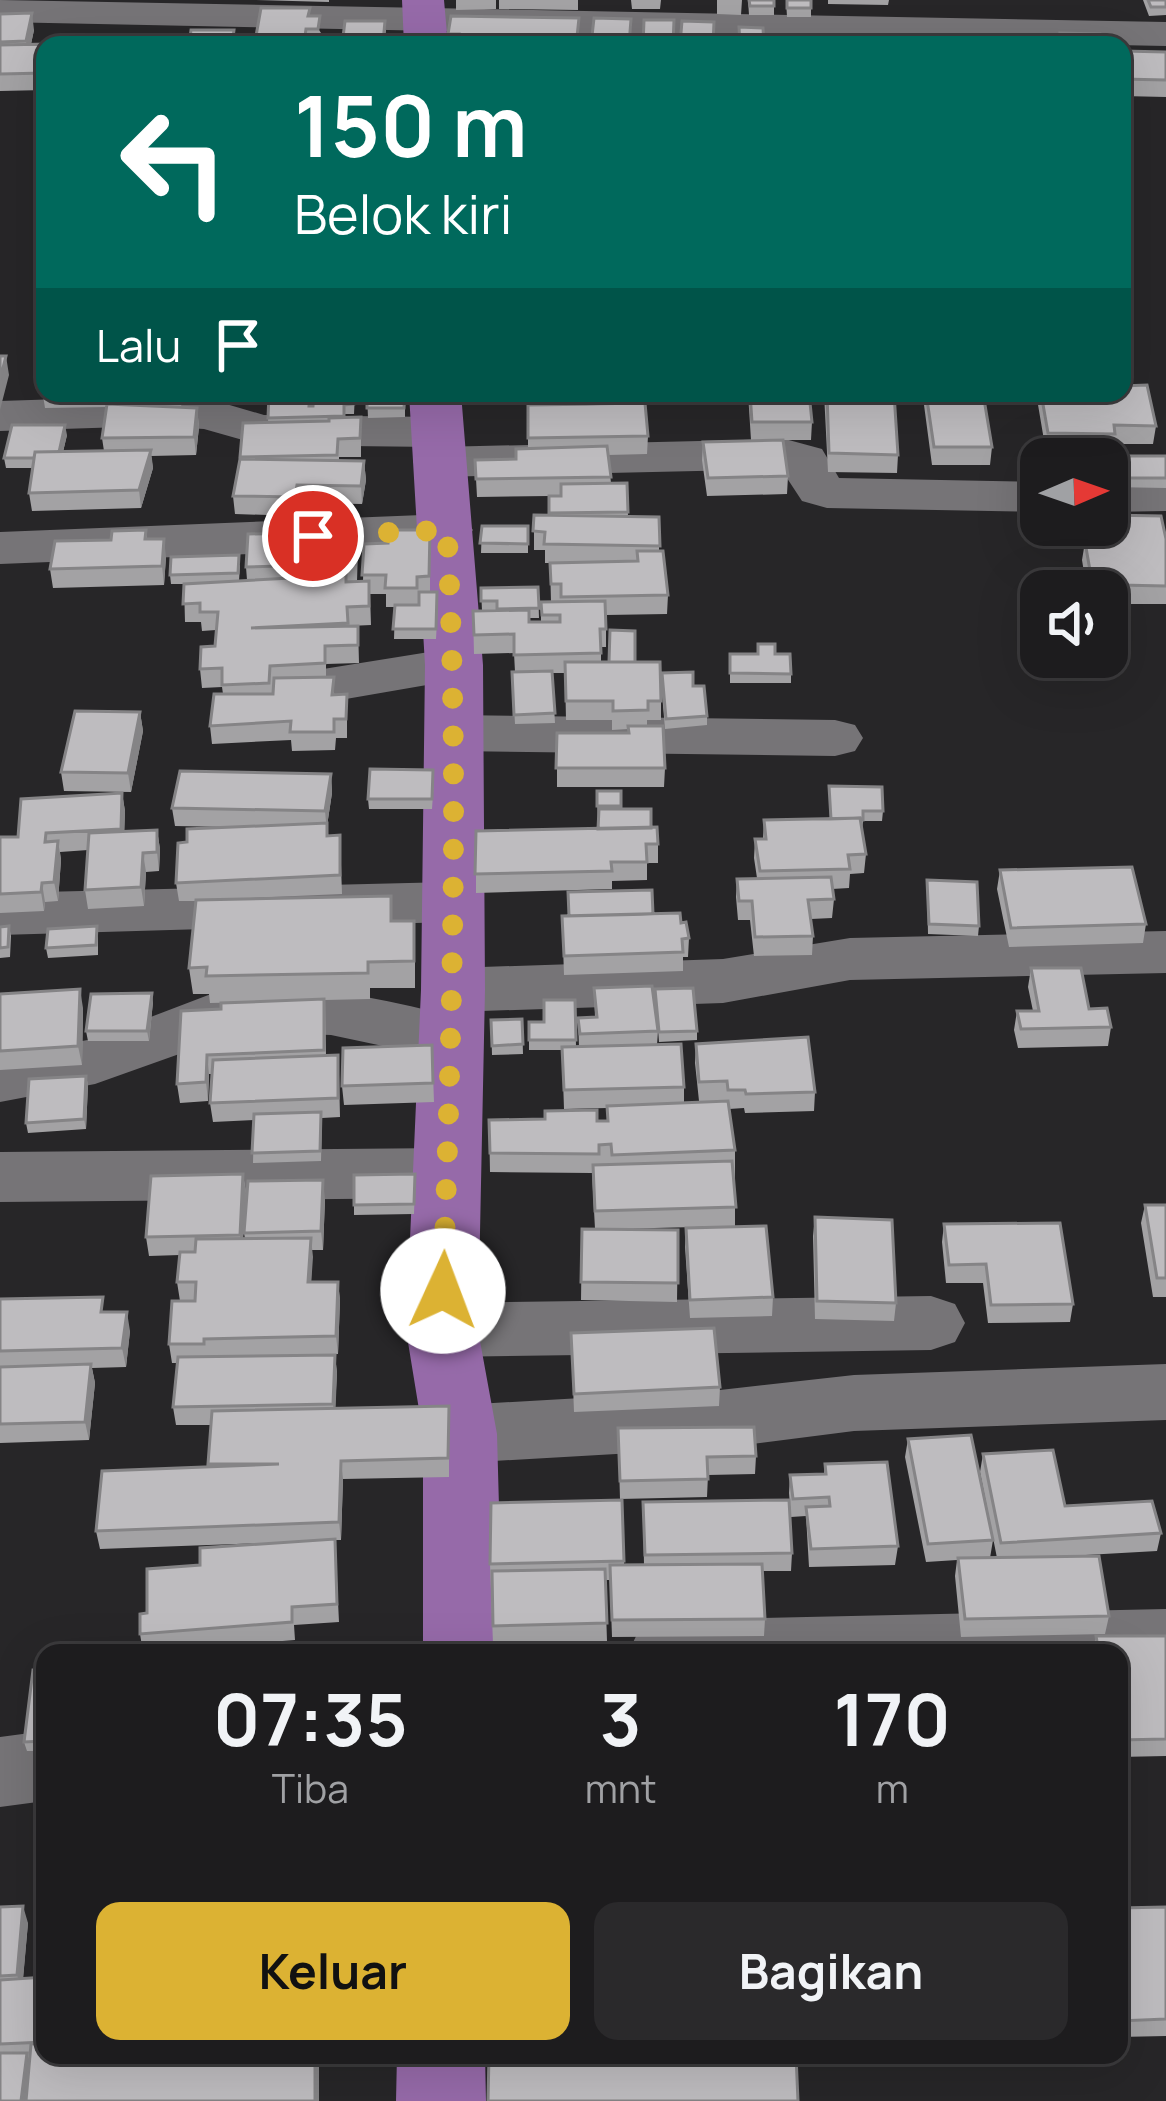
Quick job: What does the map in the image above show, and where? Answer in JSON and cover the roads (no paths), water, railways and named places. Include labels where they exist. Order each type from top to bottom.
[{"type":"main road","points":[[437,429],[454,665],[442,1330],[460,1434],[463,1644]]},
{"type":"main road","points":[[441,2064],[442,2101]]},
{"type":"street","points":[[0,10],[970,36]]},
{"type":"street","points":[[1051,36],[1144,22]]},
{"type":"street","points":[[0,416],[172,412],[209,414],[260,430],[437,429],[785,454],[804,460],[826,493],[1020,497]]},
{"type":"street","points":[[1128,497],[1166,496]]},
{"type":"street","points":[[0,548],[447,530]]},
{"type":"street","points":[[317,687],[454,665]]},
{"type":"street","points":[[454,733],[835,738]]},
{"type":"street","points":[[0,914],[450,902]]},
{"type":"street","points":[[0,1078],[58,1071],[122,1053],[211,1016],[247,1011],[307,1008],[451,1014],[723,981],[850,958],[1166,952]]},
{"type":"street","points":[[0,1178],[447,1173]]},
{"type":"street","points":[[442,1330],[931,1323]]},
{"type":"street","points":[[460,1434],[720,1419],[854,1402],[971,1402],[1166,1392]]},
{"type":"street","points":[[1041,1644],[1166,1641]]},
{"type":"street","points":[[0,1772],[36,1767]]}]
